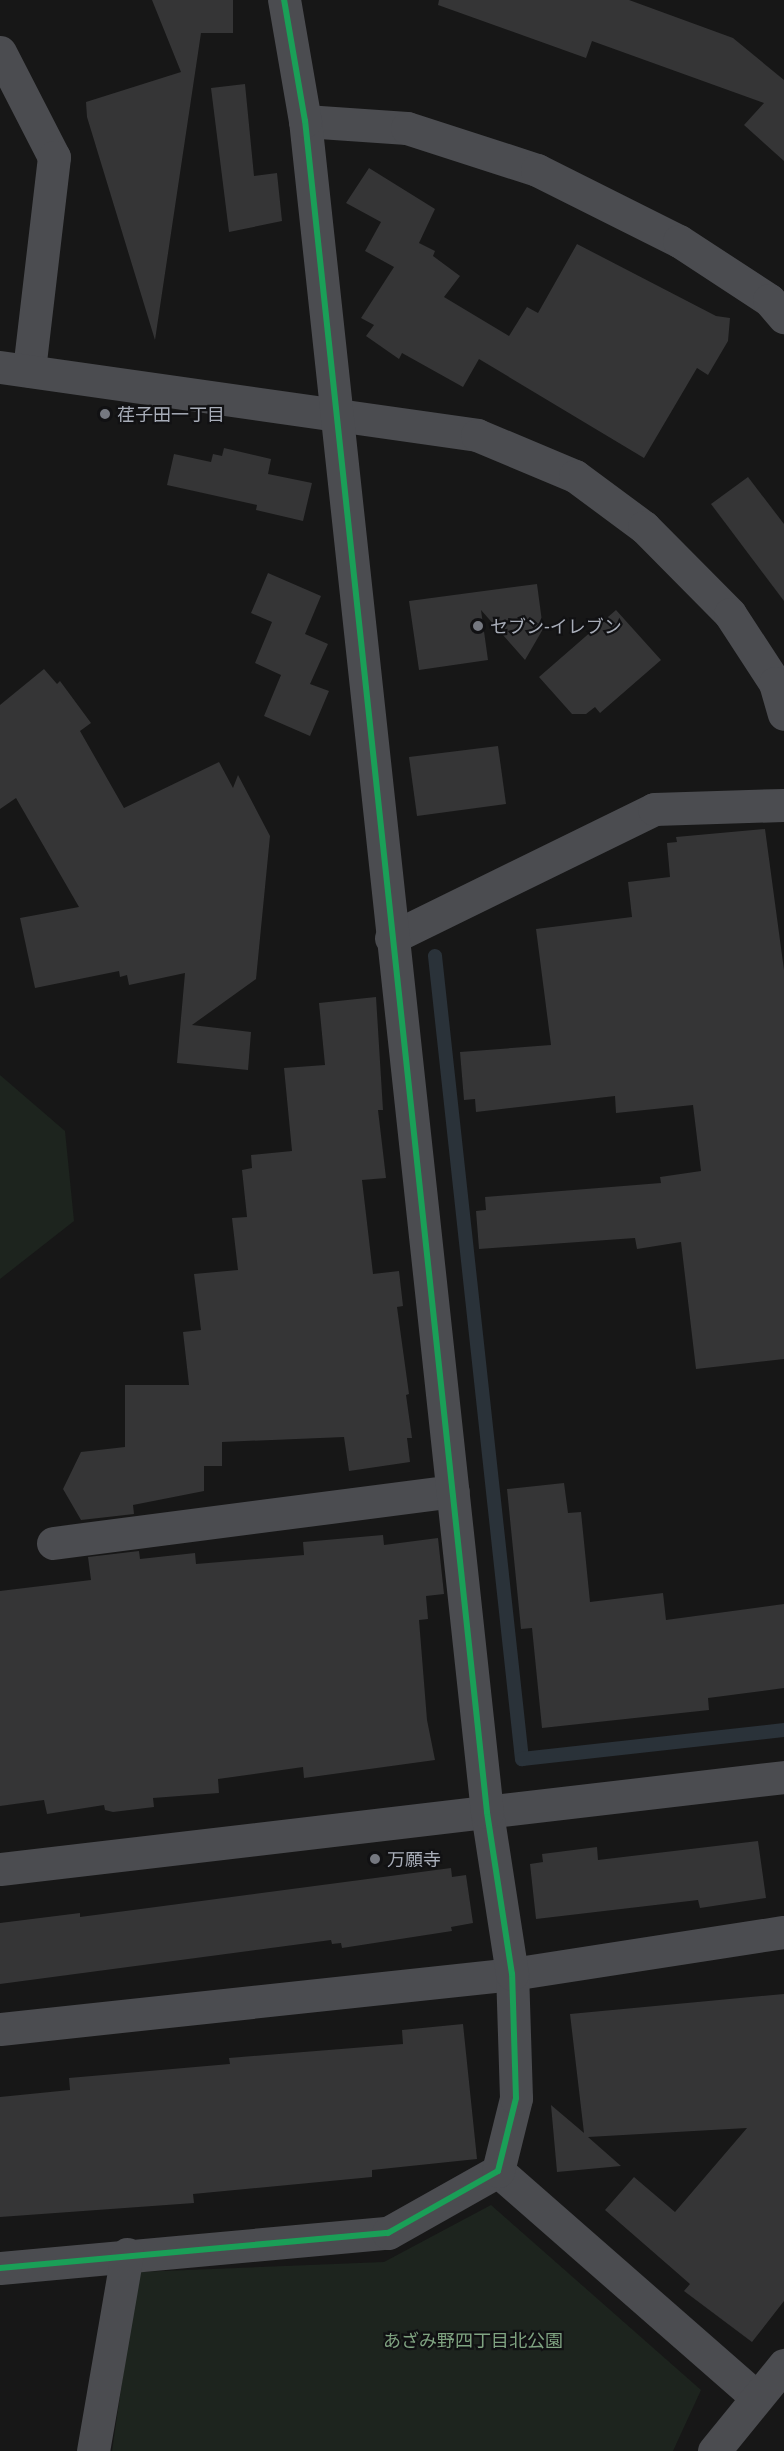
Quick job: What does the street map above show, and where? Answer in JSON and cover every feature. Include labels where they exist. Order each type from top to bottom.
[{"type":"street","points":[[0,2268],[127,2254],[388,2233],[498,2171],[516,2098],[512,1974],[487,1812],[334,412],[305,121],[284,0]]},
{"type":"street","points":[[0,52],[54,157],[35,345],[15,369]]},
{"type":"street","points":[[305,121],[406,128],[537,170],[679,241],[769,300],[784,317]]},
{"type":"street","points":[[15,369],[334,412],[477,435],[575,476],[644,527],[730,614],[776,683],[784,714]]},
{"type":"street","points":[[391,938],[654,809],[784,805]]},
{"type":"street","points":[[53,1543],[453,1491]]},
{"type":"street","points":[[0,1869],[784,1777]]},
{"type":"street","points":[[0,2029],[512,1974],[784,1932]]},
{"type":"street","points":[[498,2171],[756,2397]]},
{"type":"street","points":[[93,2451],[127,2254]]},
{"type":"street","points":[[714,2451],[784,2365]]},
{"type":"green space","points":[[0,1075],[65,1131],[74,1221],[0,1279]]},
{"type":"green space","name":"あざみ野四丁目北公園","points":[[491,2205],[701,2390],[673,2451],[112,2451],[138,2272],[384,2262]]},
{"type":"building","points":[[152,0],[233,0],[233,33],[201,33],[155,340],[87,117],[86,102],[181,72]]},
{"type":"building","points":[[439,0],[629,0],[733,38],[784,80],[784,161],[744,125],[764,103],[592,41],[586,58],[438,5]]},
{"type":"building","points":[[245,84],[254,176],[277,173],[282,221],[229,232],[211,88]]},
{"type":"building","points":[[369,168],[435,209],[419,243],[435,251],[433,256],[460,276],[444,297],[509,336],[527,307],[538,313],[577,244],[716,316],[730,318],[728,341],[708,375],[697,368],[644,458],[479,359],[463,387],[402,353],[399,359],[366,336],[374,325],[361,318],[394,267],[365,251],[381,222],[346,203]]},
{"type":"building","points":[[224,448],[271,459],[268,474],[312,483],[303,521],[256,510],[257,505],[167,485],[174,454],[211,462],[213,454],[222,456]]},
{"type":"building","points":[[748,477],[784,524],[784,601],[711,504]]},
{"type":"building","points":[[268,573],[321,596],[305,634],[328,644],[310,684],[329,691],[310,736],[264,716],[281,675],[255,663],[272,622],[251,613]]},
{"type":"building","name":"セブン-イレブン","points":[[537,584],[543,629],[525,660],[481,610],[488,660],[419,670],[409,601]]},
{"type":"building","points":[[616,610],[661,660],[600,713],[595,707],[586,714],[572,714],[539,677]]},
{"type":"building","points":[[44,669],[57,684],[60,681],[91,723],[80,731],[124,808],[219,762],[233,788],[238,775],[270,836],[256,979],[192,1025],[251,1032],[248,1070],[177,1063],[185,973],[129,985],[127,975],[120,977],[119,971],[35,988],[20,918],[79,907],[16,798],[0,809],[0,705]]},
{"type":"building","points":[[498,746],[506,804],[417,816],[409,757]]},
{"type":"building","points":[[765,829],[784,970],[784,1359],[696,1369],[681,1242],[637,1249],[635,1238],[479,1249],[476,1211],[486,1210],[485,1197],[661,1183],[660,1177],[701,1171],[693,1105],[616,1113],[615,1096],[476,1112],[475,1099],[464,1100],[460,1052],[551,1045],[536,929],[632,917],[628,882],[670,877],[667,843],[677,842],[676,837]]},
{"type":"building","points":[[376,997],[383,1110],[378,1110],[386,1178],[362,1180],[373,1274],[399,1271],[403,1306],[397,1307],[409,1394],[406,1395],[412,1438],[407,1438],[410,1462],[349,1471],[344,1437],[222,1442],[222,1466],[204,1466],[204,1491],[133,1505],[134,1514],[81,1520],[63,1489],[81,1452],[125,1447],[125,1385],[189,1385],[183,1332],[201,1330],[194,1274],[238,1270],[232,1218],[247,1217],[242,1170],[252,1168],[251,1155],[292,1151],[284,1068],[325,1065],[319,1003]]},
{"type":"building","points":[[564,1483],[568,1513],[581,1512],[590,1602],[663,1593],[666,1620],[784,1604],[784,1688],[708,1698],[709,1710],[542,1728],[532,1628],[521,1629],[507,1489]]},
{"type":"building","points":[[383,1535],[384,1545],[438,1538],[444,1594],[426,1596],[428,1619],[419,1620],[427,1720],[435,1760],[304,1778],[303,1767],[218,1779],[219,1793],[153,1798],[154,1807],[113,1812],[105,1810],[104,1805],[47,1814],[44,1800],[0,1806],[0,1591],[91,1580],[88,1557],[139,1551],[140,1559],[195,1553],[196,1564],[304,1555],[303,1542]]},
{"type":"building","points":[[758,1841],[766,1898],[700,1908],[698,1900],[536,1919],[530,1864],[543,1862],[542,1854],[597,1847],[598,1860]]},
{"type":"building","points":[[451,1868],[452,1877],[466,1875],[473,1923],[451,1927],[452,1931],[342,1948],[341,1943],[332,1944],[331,1940],[0,1984],[0,1923],[80,1913],[80,1917]]},
{"type":"building","points":[[784,1994],[784,2301],[752,2342],[684,2291],[690,2284],[605,2210],[634,2177],[675,2212],[747,2128],[588,2137],[621,2166],[557,2172],[551,2105],[584,2133],[570,2014]]},
{"type":"building","points":[[463,2024],[477,2159],[372,2170],[372,2177],[193,2194],[194,2203],[0,2217],[0,2097],[70,2090],[69,2078],[230,2064],[229,2058],[403,2044],[402,2030]]},
{"type":"waterway","points":[[435,956],[522,1759],[784,1730]]},
{"type":"cycle path","points":[[0,2268],[388,2233],[498,2171],[516,2098],[512,1974],[487,1812],[305,121],[284,0]]},
{"type":"place","name":"荏子田一丁目","points":[[105,414]]},
{"type":"place","name":"セブン-イレブン","points":[[478,626]]},
{"type":"place","name":"万願寺","points":[[375,1859]]}]
